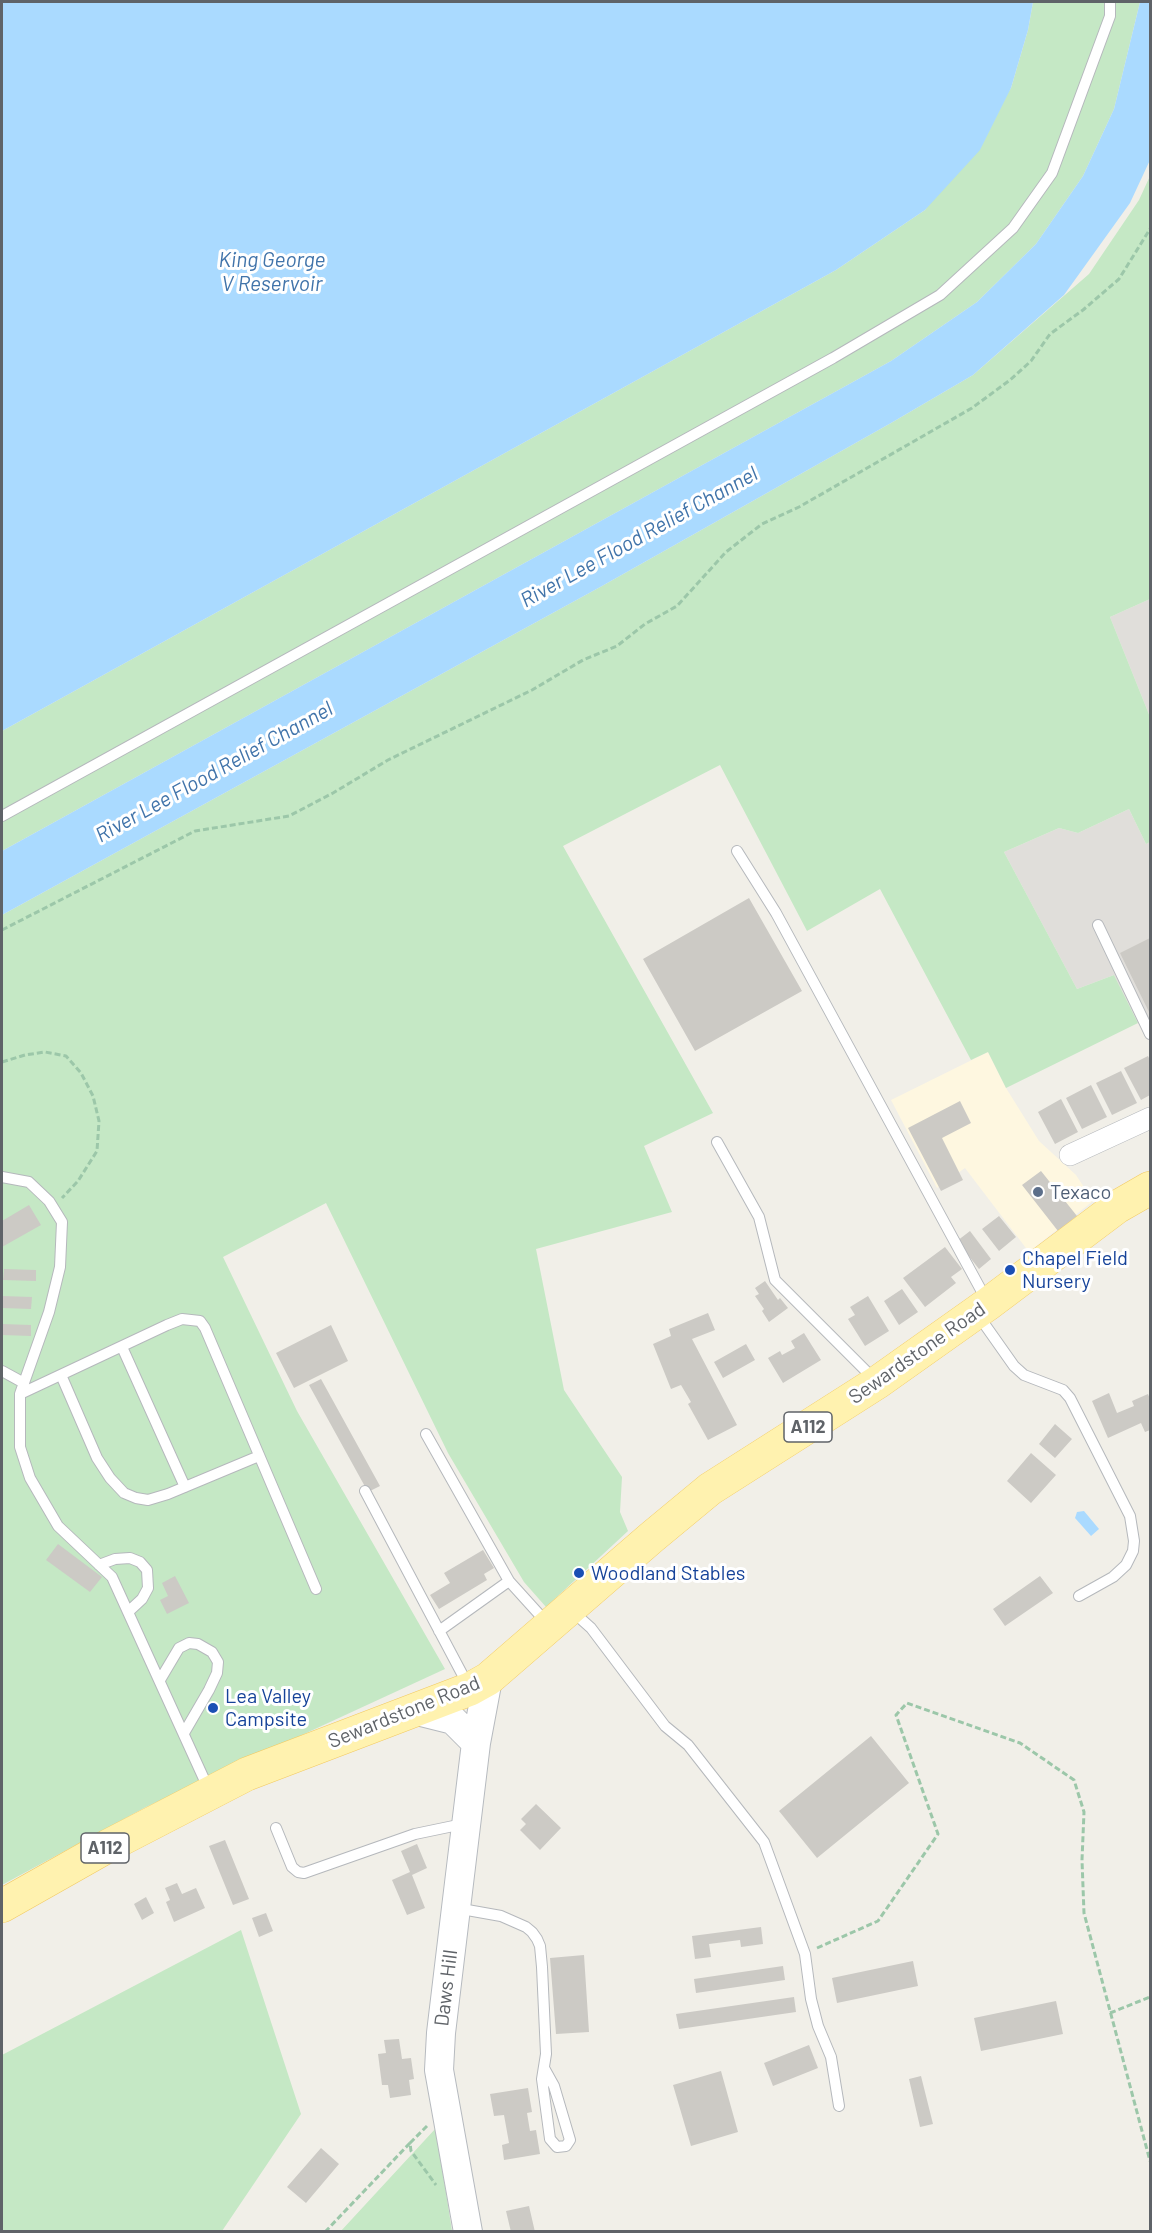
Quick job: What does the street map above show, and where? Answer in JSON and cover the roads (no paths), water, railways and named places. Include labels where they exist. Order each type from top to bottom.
[{"type":"main road","name":"Sewardstone Road","points":[[2,1906],[247,1774],[479,1684],[710,1489],[878,1382],[1117,1207],[1150,1188]]},
{"type":"street","points":[[1070,1155],[1150,1118]]},
{"type":"street","name":"Daws Hill","points":[[468,2232],[439,2070],[441,2033],[476,1743],[479,1684]]},
{"type":"street","points":[[413,1710],[453,1720],[476,1743]]},
{"type":"lane","points":[[2,816],[822,363],[940,295],[1013,228],[1052,173],[1110,16],[1110,2]]},
{"type":"lane","points":[[737,851],[776,913],[1014,1366],[1023,1375],[1063,1390],[1070,1398],[1130,1516],[1134,1540],[1133,1551],[1126,1564],[1113,1577],[1078,1596]]},
{"type":"lane","points":[[1098,925],[1150,1034]]},
{"type":"lane","points":[[717,1142],[759,1217],[775,1280],[878,1382]]},
{"type":"lane","points":[[2,1177],[29,1182],[53,1208],[62,1222],[60,1267],[49,1312],[20,1394],[20,1447],[30,1478],[58,1526],[112,1577],[210,1793]]},
{"type":"lane","points":[[20,1394],[182,1319],[200,1321],[205,1328],[316,1589]]},
{"type":"lane","points":[[122,1347],[185,1487]]},
{"type":"lane","points":[[2,1371],[24,1383]]},
{"type":"lane","points":[[61,1375],[97,1458],[110,1478],[124,1493],[136,1498],[148,1500],[260,1456]]},
{"type":"lane","points":[[426,1434],[509,1581],[559,1617],[591,1628],[665,1726],[688,1745],[764,1842],[805,1954],[818,2026],[831,2058],[839,2106]]},
{"type":"lane","points":[[365,1491],[439,1631],[479,1684]]},
{"type":"lane","points":[[99,1565],[115,1559],[130,1558],[140,1562],[147,1570],[148,1588],[142,1599],[128,1612]]},
{"type":"lane","points":[[439,1631],[509,1581]]},
{"type":"lane","points":[[160,1680],[179,1648],[189,1643],[198,1644],[212,1652],[218,1662],[217,1672],[209,1690],[184,1733]]},
{"type":"lane","points":[[276,1828],[292,1867],[304,1874],[415,1834],[444,1826],[467,1823]]},
{"type":"lane","points":[[456,1908],[501,1916],[526,1927],[537,1939],[542,1967],[546,2054],[542,2079],[550,2139],[557,2147],[566,2146],[570,2140],[554,2086],[544,2068]]},
{"type":"water","name":"King George V Reservoir","points":[[2,2],[1033,2],[1028,30],[1011,88],[980,150],[925,210],[836,270],[2,731]]},
{"type":"water","name":"River Lee Flood Relief Channel","points":[[1140,2],[1150,2],[1150,160],[1130,203],[1064,295],[973,375],[602,586],[2,915],[2,851],[891,361],[977,302],[1036,244],[1083,176],[1114,109]]},
{"type":"water","points":[[1084,1511],[1099,1529],[1091,1536],[1075,1518],[1077,1512]]},
{"type":"place","name":"Texaco","points":[[1038,1192]]},
{"type":"place","name":"Chapel Field Nursery","points":[[1010,1270]]},
{"type":"place","name":"Woodland Stables","points":[[579,1573]]},
{"type":"place","name":"Lea Valley Campsite","points":[[213,1708]]}]
